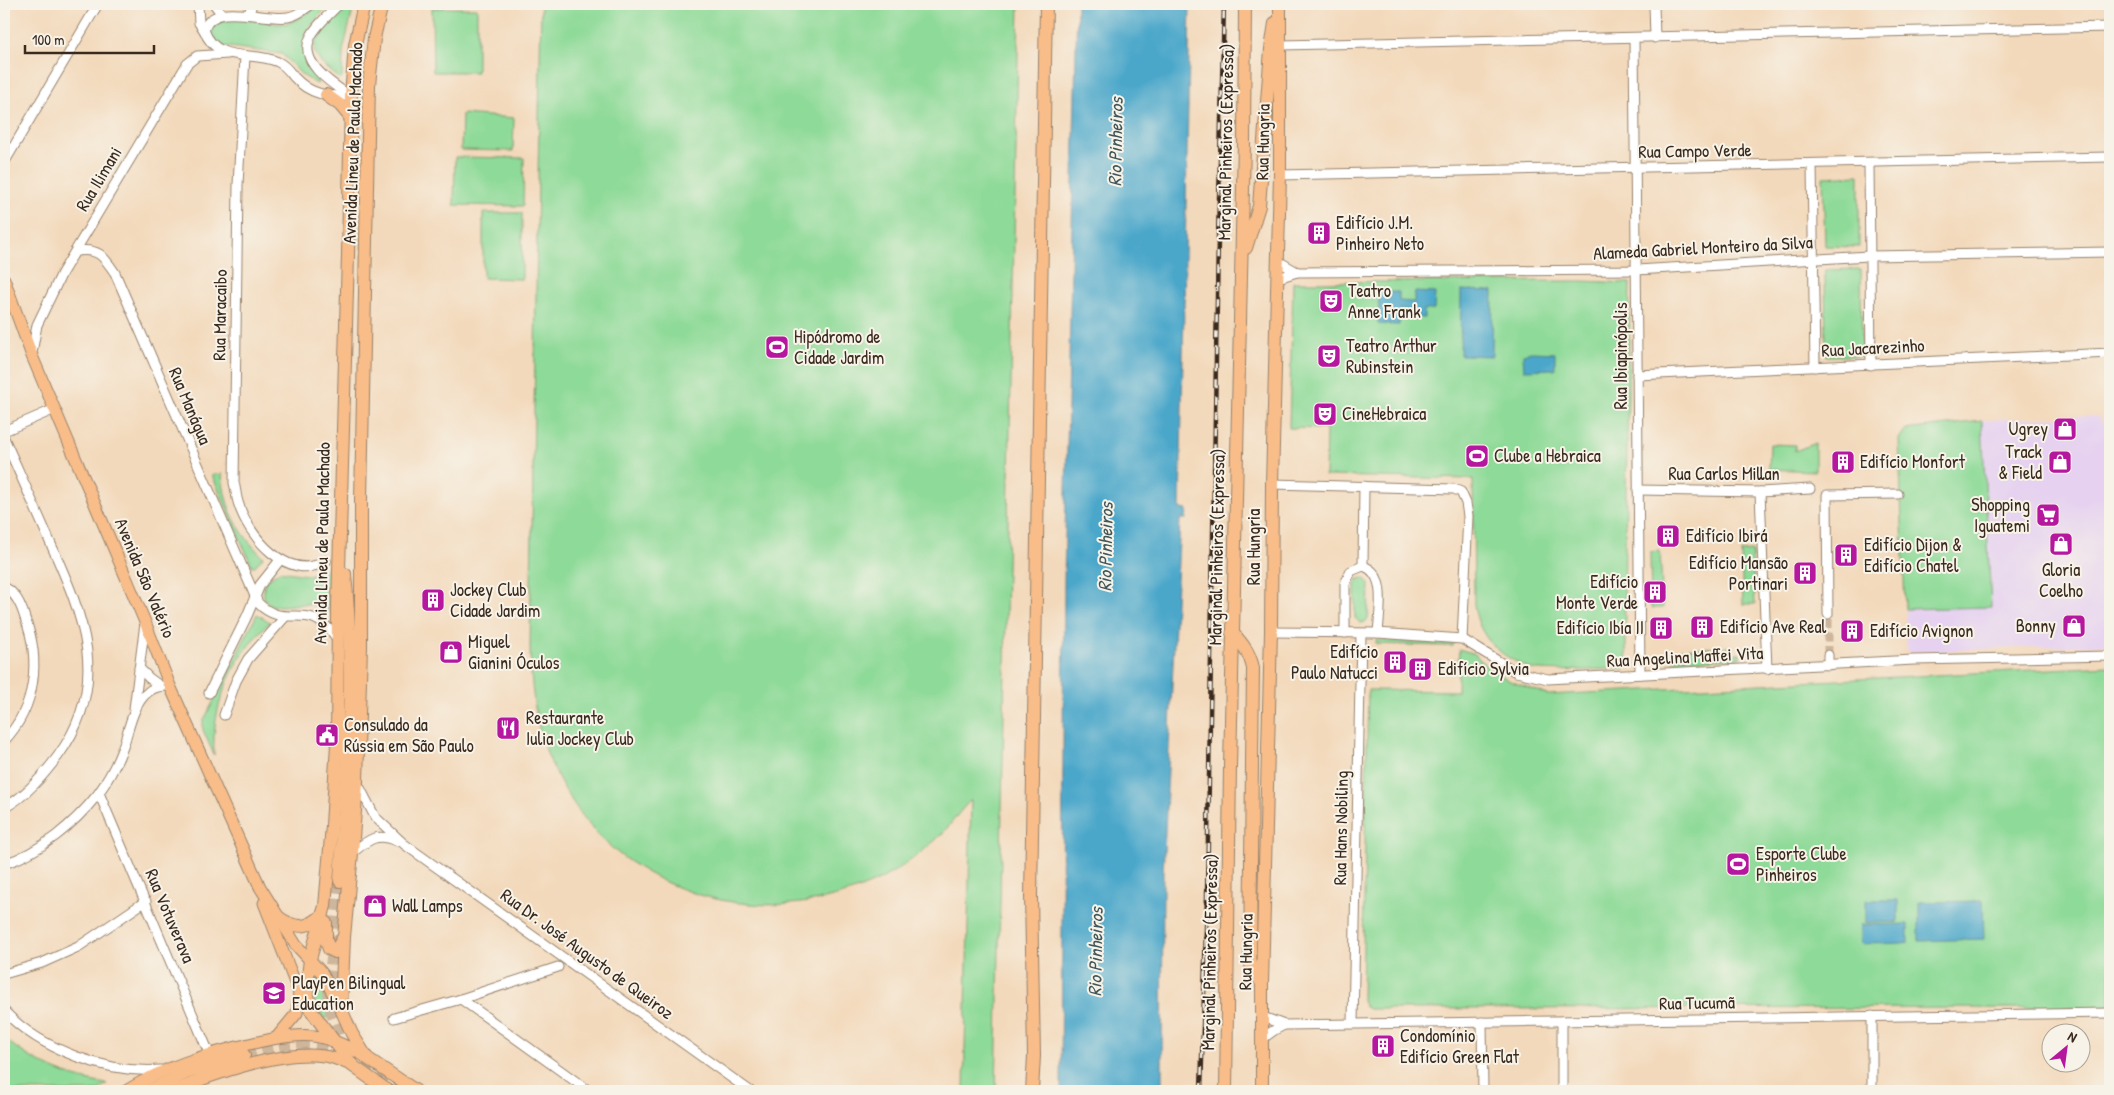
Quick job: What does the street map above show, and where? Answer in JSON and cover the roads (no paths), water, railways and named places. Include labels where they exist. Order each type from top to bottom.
[{"type":"highway","name":"Avenida Lineu de Paula Machado","points":[[364,4],[355,45],[350,96],[337,744],[324,910],[310,959],[306,986],[310,1009],[339,1042],[354,1066],[388,1091]]},
{"type":"highway","points":[[369,4],[372,10],[375,32]]},
{"type":"highway","name":"Avenida Lineu de Paula Machado","points":[[367,1058],[352,1034],[341,1009],[344,937],[357,782],[361,646],[369,85],[375,32],[382,4]]},
{"type":"highway","points":[[1032,1091],[1034,1056],[1031,896],[1046,4]]},
{"type":"highway","name":"Marginal Pinheiros (Expressa)","points":[[1226,1091],[1232,633],[1242,259],[1245,4]]},
{"type":"highway","points":[[1242,259],[1259,206],[1272,34],[1280,7]]},
{"type":"highway","name":"Rua Hungria","points":[[1262,1091],[1262,983],[1280,175],[1280,7]]},
{"type":"highway","points":[[350,96],[359,93],[369,85]]},
{"type":"highway","points":[[326,95],[340,105],[350,117]]},
{"type":"highway","points":[[340,527],[349,614],[349,724],[340,881]]},
{"type":"highway","points":[[349,614],[361,561]]},
{"type":"highway","points":[[1232,633],[1251,656],[1250,959],[1252,970],[1262,983]]},
{"type":"highway","points":[[277,916],[290,925],[301,927],[314,922],[324,910]]},
{"type":"highway","points":[[324,910],[326,940],[329,949],[335,952],[344,937]]},
{"type":"highway","points":[[148,1091],[186,1073],[244,1055]]},
{"type":"highway","points":[[1025,1091],[1034,1056]]},
{"type":"highway","points":[[367,1058],[416,1091]]},
{"type":"main road","name":"Avenida São Valério","points":[[4,279],[32,356],[145,622],[165,686],[260,887],[296,945],[310,959],[328,983],[341,1009]]},
{"type":"main road","name":"Avenida São Valério","points":[[260,887],[266,912],[299,993],[310,1009]]},
{"type":"main road","points":[[277,1037],[297,1013],[299,993]]},
{"type":"main road","points":[[303,1036],[310,1046],[309,1052],[304,1056]]},
{"type":"main road","points":[[130,1088],[164,1070],[209,1053],[277,1037],[303,1036],[339,1042],[367,1058]]},
{"type":"main road","points":[[173,1091],[228,1071],[270,1060],[304,1056],[334,1058],[354,1066]]},
{"type":"street","points":[[4,163],[98,4]]},
{"type":"street","points":[[198,4],[199,23],[212,44],[228,54]]},
{"type":"street","points":[[214,4],[221,13]]},
{"type":"street","points":[[249,14],[252,4]]},
{"type":"street","points":[[204,30],[206,23],[221,13],[290,17],[312,4]]},
{"type":"street","points":[[340,4],[312,34],[308,51],[312,61],[322,75],[350,96]]},
{"type":"street","points":[[1654,4],[1655,38]]},
{"type":"street","points":[[1281,45],[2110,27]]},
{"type":"street","name":"Rua Ibiapinópolis","points":[[1634,38],[1640,674]]},
{"type":"street","name":"Rua Ilimani","points":[[32,356],[37,325],[62,273],[187,64],[197,56],[228,54],[273,60],[280,63],[306,88],[326,95]]},
{"type":"street","name":"Rua Maracaibo","points":[[245,56],[238,195],[234,483],[238,502],[250,529],[280,560]]},
{"type":"street","points":[[326,95],[350,96]]},
{"type":"street","name":"Rua Campo Verde","points":[[1280,175],[2110,157]]},
{"type":"street","points":[[1869,163],[1871,365]]},
{"type":"street","points":[[1812,164],[1815,367]]},
{"type":"street","name":"Rua Manágua","points":[[76,251],[91,250],[96,252],[107,261],[115,273],[255,598]]},
{"type":"street","name":"Alameda Gabriel Monteiro da Silva","points":[[1278,278],[1297,272],[1637,270],[1869,256],[2110,252]]},
{"type":"street","points":[[1278,261],[1297,272]]},
{"type":"street","name":"Rua Jacarezinho","points":[[1637,375],[2110,353]]},
{"type":"street","points":[[4,431],[55,409]]},
{"type":"street","points":[[4,438],[71,588],[81,615],[85,633],[88,678],[79,720],[63,749],[47,771],[34,784],[4,808]]},
{"type":"street","points":[[1272,484],[1454,489],[1464,495],[1468,516],[1462,639]]},
{"type":"street","points":[[1363,566],[1364,486]]},
{"type":"street","name":"Rua Carlos Millan","points":[[1638,490],[1760,492],[1810,489]]},
{"type":"street","points":[[1760,492],[1767,669]]},
{"type":"street","points":[[1828,614],[1827,495],[1898,494]]},
{"type":"street","points":[[209,693],[264,578],[280,560],[299,568],[311,568],[326,561]]},
{"type":"street","points":[[1345,634],[1346,584],[1351,571],[1363,566]]},
{"type":"street","points":[[1363,566],[1374,572],[1378,578],[1378,634]]},
{"type":"street","points":[[4,587],[20,602],[31,633],[34,649],[32,687],[27,704],[20,721],[4,741]]},
{"type":"street","points":[[255,598],[263,608],[284,618]]},
{"type":"street","points":[[224,715],[236,681],[248,659],[284,618],[298,615],[319,619],[328,626],[338,640]]},
{"type":"street","points":[[134,714],[145,622]]},
{"type":"street","name":"Rua Angelina Maffei Vita","points":[[1271,632],[1378,634],[1462,639],[1503,665],[1530,677],[1548,679],[1828,666],[1914,660],[2110,656]]},
{"type":"street","name":"Rua Hans Nobiling","points":[[1353,1023],[1361,634]]},
{"type":"street","points":[[1828,655],[1828,666]]},
{"type":"street","points":[[139,668],[148,678],[165,686]]},
{"type":"street","points":[[4,864],[35,849],[62,830],[99,792],[116,763],[134,714],[146,693],[165,686]]},
{"type":"street","points":[[357,782],[374,816],[404,844]]},
{"type":"street","name":"Rua Votuverava","points":[[99,792],[209,1053]]},
{"type":"street","points":[[352,854],[369,840],[379,837],[389,838],[404,844]]},
{"type":"street","name":"Rua Dr. José Augusto de Queiroz","points":[[404,844],[750,1091]]},
{"type":"street","points":[[4,974],[42,963],[78,947],[146,901]]},
{"type":"street","points":[[394,1018],[461,999],[558,967]]},
{"type":"street","points":[[461,999],[589,1091]]},
{"type":"street","points":[[4,1011],[41,1040],[86,1060],[125,1068],[149,1071],[164,1070]]},
{"type":"street","name":"Rua Tucumã","points":[[1263,1017],[1284,1025],[2110,1013]]},
{"type":"street","points":[[1872,1016],[1872,1091]]},
{"type":"street","points":[[1562,1021],[1562,1091]]},
{"type":"street","points":[[1482,1022],[1483,1091]]},
{"type":"street","points":[[1262,1039],[1284,1025]]},
{"type":"street","points":[[125,1068],[133,1077],[130,1088]]},
{"type":"water","name":"Rio Pinheiros","points":[[1077,4],[1190,4],[1180,509],[1187,510],[1186,519],[1180,519],[1163,874],[1162,1091],[1061,1091],[1064,580]]},
{"type":"water","points":[[1461,290],[1493,291],[1492,356],[1460,355]]},
{"type":"water","points":[[1379,292],[1399,292],[1399,301],[1414,302],[1415,292],[1435,293],[1434,310],[1424,310],[1424,318],[1410,317],[1410,310],[1400,309],[1399,325],[1378,324]]},
{"type":"water","points":[[1531,352],[1555,353],[1555,369],[1524,370],[1523,354]]},
{"type":"water","points":[[1866,900],[1898,900],[1898,922],[1866,923]]},
{"type":"water","points":[[1983,901],[1984,939],[1919,941],[1919,902]]},
{"type":"water","points":[[1908,924],[1908,943],[1861,944],[1861,925]]},
{"type":"tunnel","points":[[1828,614],[1828,655]]},
{"type":"tunnel","points":[[340,881],[329,986],[330,1007],[344,1050]]},
{"type":"tunnel","points":[[244,1055],[294,1045],[320,1044],[332,1046],[351,1053],[405,1091]]},
{"type":"railway","points":[[1201,1091],[1207,897],[1218,238],[1224,4]]},
{"type":"place","name":"Edifício J.M. Pinheiro Neto","points":[[1319,233]]},
{"type":"place","name":"Teatro Anne Frank","points":[[1331,301]]},
{"type":"place","name":"Hipódromo de Cidade Jardim","points":[[777,347]]},
{"type":"place","name":"Teatro Arthur Rubinstein","points":[[1329,356]]},
{"type":"place","name":"CineHebraica","points":[[1325,414]]},
{"type":"place","name":"Ugrey","points":[[2065,429]]},
{"type":"place","name":"Clube a Hebraica","points":[[1477,456]]},
{"type":"place","name":"Edifício Monfort","points":[[1843,462]]},
{"type":"place","name":"Track & Field","points":[[2060,462]]},
{"type":"place","name":"Shopping Iguatemi","points":[[2048,515]]},
{"type":"place","name":"Edifício Ibirá","points":[[1668,536]]},
{"type":"place","name":"Gloria Coelho","points":[[2061,544]]},
{"type":"place","name":"Edifício Dijon & Edifício Chatel","points":[[1846,555]]},
{"type":"place","name":"Edifício Mansão Portinari","points":[[1805,573]]},
{"type":"place","name":"Edifício Monte Verde","points":[[1655,592]]},
{"type":"place","name":"Jockey Club Cidade Jardim","points":[[433,600]]},
{"type":"place","name":"Bonny","points":[[2074,626]]},
{"type":"place","name":"Edifício Ave Real","points":[[1702,627]]},
{"type":"place","name":"Edifício Ibía II","points":[[1661,628]]},
{"type":"place","name":"Edifício Avignon","points":[[1852,631]]},
{"type":"place","name":"Miguel Gianini Óculos","points":[[451,652]]},
{"type":"place","name":"Edifício Paulo Natucci","points":[[1395,662]]},
{"type":"place","name":"Edifício Sylvia","points":[[1420,669]]},
{"type":"place","name":"Restaurante Iulia Jockey Club","points":[[508,728]]},
{"type":"place","name":"Consulado da Rússia em São Paulo","points":[[327,735]]},
{"type":"place","name":"Esporte Clube Pinheiros","points":[[1738,864]]},
{"type":"place","name":"Wall Lamps","points":[[375,906]]},
{"type":"place","name":"PlayPen Bilingual Education","points":[[274,993]]},
{"type":"place","name":"Condomínio Edifício Green Flat","points":[[1383,1046]]}]
